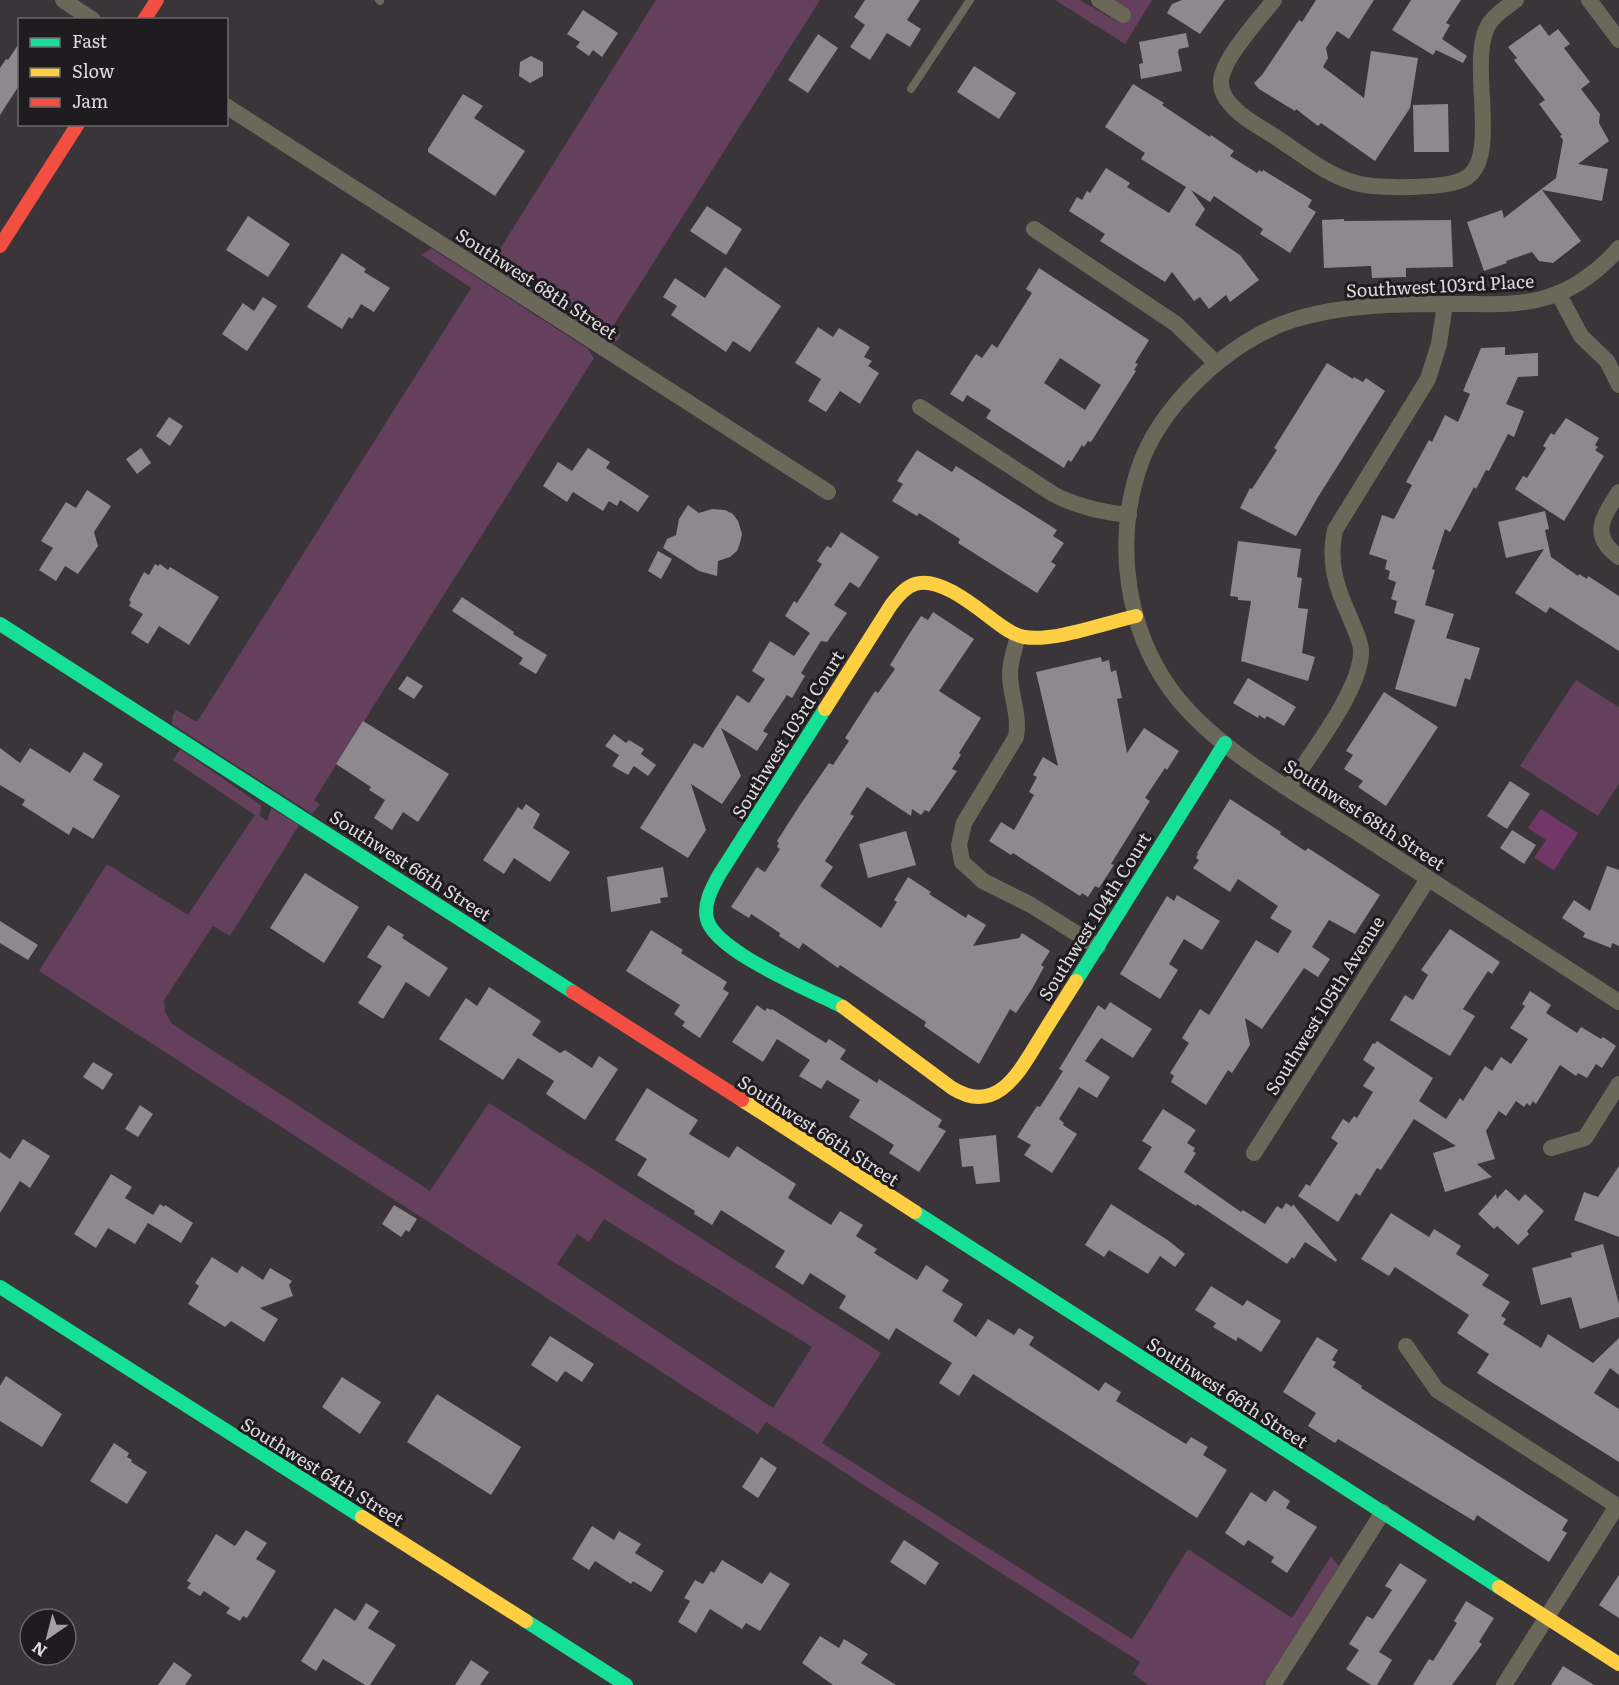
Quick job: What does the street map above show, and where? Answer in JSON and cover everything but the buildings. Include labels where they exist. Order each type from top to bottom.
[{"type":"street","points":[[63,0],[90,18]]},
{"type":"street","points":[[145,18],[157,0]]},
{"type":"street","points":[[1099,0],[1123,15]]},
{"type":"street","points":[[1274,0],[1242,40],[1223,71],[1221,86],[1228,102],[1248,119],[1338,177],[1367,186],[1441,186],[1466,179],[1477,168],[1483,148],[1482,39],[1494,17],[1516,0]]},
{"type":"street","points":[[1589,0],[1619,40]]},
{"type":"street","name":"Southwest 68th Street","points":[[228,107],[828,492]]},
{"type":"street","points":[[0,246],[77,126]]},
{"type":"street","points":[[1034,229],[1176,324],[1216,363]]},
{"type":"street","name":"Southwest 103rd Place","points":[[1136,616],[1131,600],[1126,561],[1129,515],[1142,459],[1155,434],[1197,380],[1216,363],[1271,329],[1312,315],[1368,307],[1521,302],[1545,298],[1589,276],[1619,248]]},
{"type":"street","points":[[1558,293],[1581,336],[1607,361],[1619,385]]},
{"type":"street","points":[[1288,788],[1342,703],[1354,679],[1360,659],[1359,639],[1344,604],[1333,568],[1332,544],[1335,530],[1428,379],[1439,344],[1445,304]]},
{"type":"street","points":[[920,407],[1070,503],[1084,508],[1129,515]]},
{"type":"street","points":[[1619,492],[1601,523],[1603,538],[1609,548],[1619,557]]},
{"type":"street","name":"Southwest 103rd Court","points":[[984,1097],[973,1097],[956,1090],[913,1061],[855,1014],[735,950],[716,935],[707,919],[706,910],[713,885],[731,855],[891,605],[905,590],[921,583],[934,584],[946,589],[1018,636]]},
{"type":"street","points":[[1098,947],[1031,905],[975,876],[962,862],[959,845],[964,823],[1016,737],[1017,713],[1011,690],[1010,673],[1018,636],[1027,638],[1046,636],[1136,616]]},
{"type":"street","name":"Southwest 68th Street","points":[[1136,616],[1150,653],[1169,687],[1190,712],[1225,743],[1288,788],[1619,1002]]},
{"type":"street","name":"Southwest 66th Street","points":[[0,624],[508,949],[809,1146],[1619,1664]]},
{"type":"street","name":"Southwest 104th Court","points":[[984,1097],[999,1091],[1017,1075],[1225,743]]},
{"type":"street","name":"Southwest 105th Avenue","points":[[1254,1153],[1428,879]]},
{"type":"street","points":[[1551,1148],[1585,1138],[1619,1084]]},
{"type":"street","name":"Southwest 64th Street","points":[[0,1287],[626,1685]]},
{"type":"street","points":[[1406,1346],[1437,1390],[1618,1506],[1504,1685]]},
{"type":"street","points":[[1273,1685],[1383,1512]]},
{"type":"lane","points":[[911,89],[970,0]]},
{"type":"shaded area","points":[[656,0],[820,0],[612,328],[621,334],[612,344],[490,265]]},
{"type":"shaded area","points":[[1055,0],[1080,0],[1120,23],[1123,20],[1112,0],[1152,0],[1125,44]]},
{"type":"shaded area","points":[[431,248],[588,349],[594,358],[314,800],[320,804],[312,814],[172,724],[173,715],[176,710],[197,722],[471,288],[421,255]]},
{"type":"shaded area","points":[[1576,680],[1619,707],[1619,784],[1598,816],[1520,766]]},
{"type":"shaded area","points":[[180,749],[261,805],[260,816],[267,821],[271,808],[299,825],[230,936],[213,926],[164,1000],[165,1012],[172,1024],[430,1191],[489,1103],[881,1353],[822,1443],[1132,1639],[1188,1549],[1292,1618],[1331,1556],[1339,1566],[1263,1685],[1148,1685],[1133,1674],[1140,1662],[766,1422],[758,1434],[39,971],[107,864],[188,915],[255,815],[173,760]],"holes":[[[604,1219],[812,1347],[773,1408],[557,1264],[577,1234],[589,1242]]]},
{"type":"shaded area","points":[[1541,809],[1578,833],[1554,870],[1534,858],[1546,840],[1528,828]]},
{"type":"traffic: fast","points":[[0,624],[573,992]]},
{"type":"traffic: fast","points":[[825,709],[719,875],[709,896],[706,913],[714,932],[727,944],[789,981],[843,1007]]},
{"type":"traffic: fast","points":[[1076,981],[1225,743]]},
{"type":"traffic: fast","points":[[915,1212],[1499,1587]]},
{"type":"traffic: fast","points":[[0,1287],[362,1517]]},
{"type":"traffic: fast","points":[[526,1621],[626,1685]]},
{"type":"traffic: slow","points":[[825,709],[891,605],[911,585],[925,583],[947,589],[1009,631],[1024,637],[1050,637],[1136,616]]},
{"type":"traffic: slow","points":[[843,1007],[952,1088],[968,1095],[982,1097],[994,1094],[1015,1077],[1076,981]]},
{"type":"traffic: slow","points":[[742,1100],[915,1212]]},
{"type":"traffic: slow","points":[[362,1517],[526,1621]]},
{"type":"traffic: slow","points":[[1499,1587],[1619,1664]]},
{"type":"traffic: jam","points":[[145,18],[157,0]]},
{"type":"traffic: jam","points":[[0,246],[77,126]]},
{"type":"traffic: jam","points":[[573,992],[742,1100]]}]
